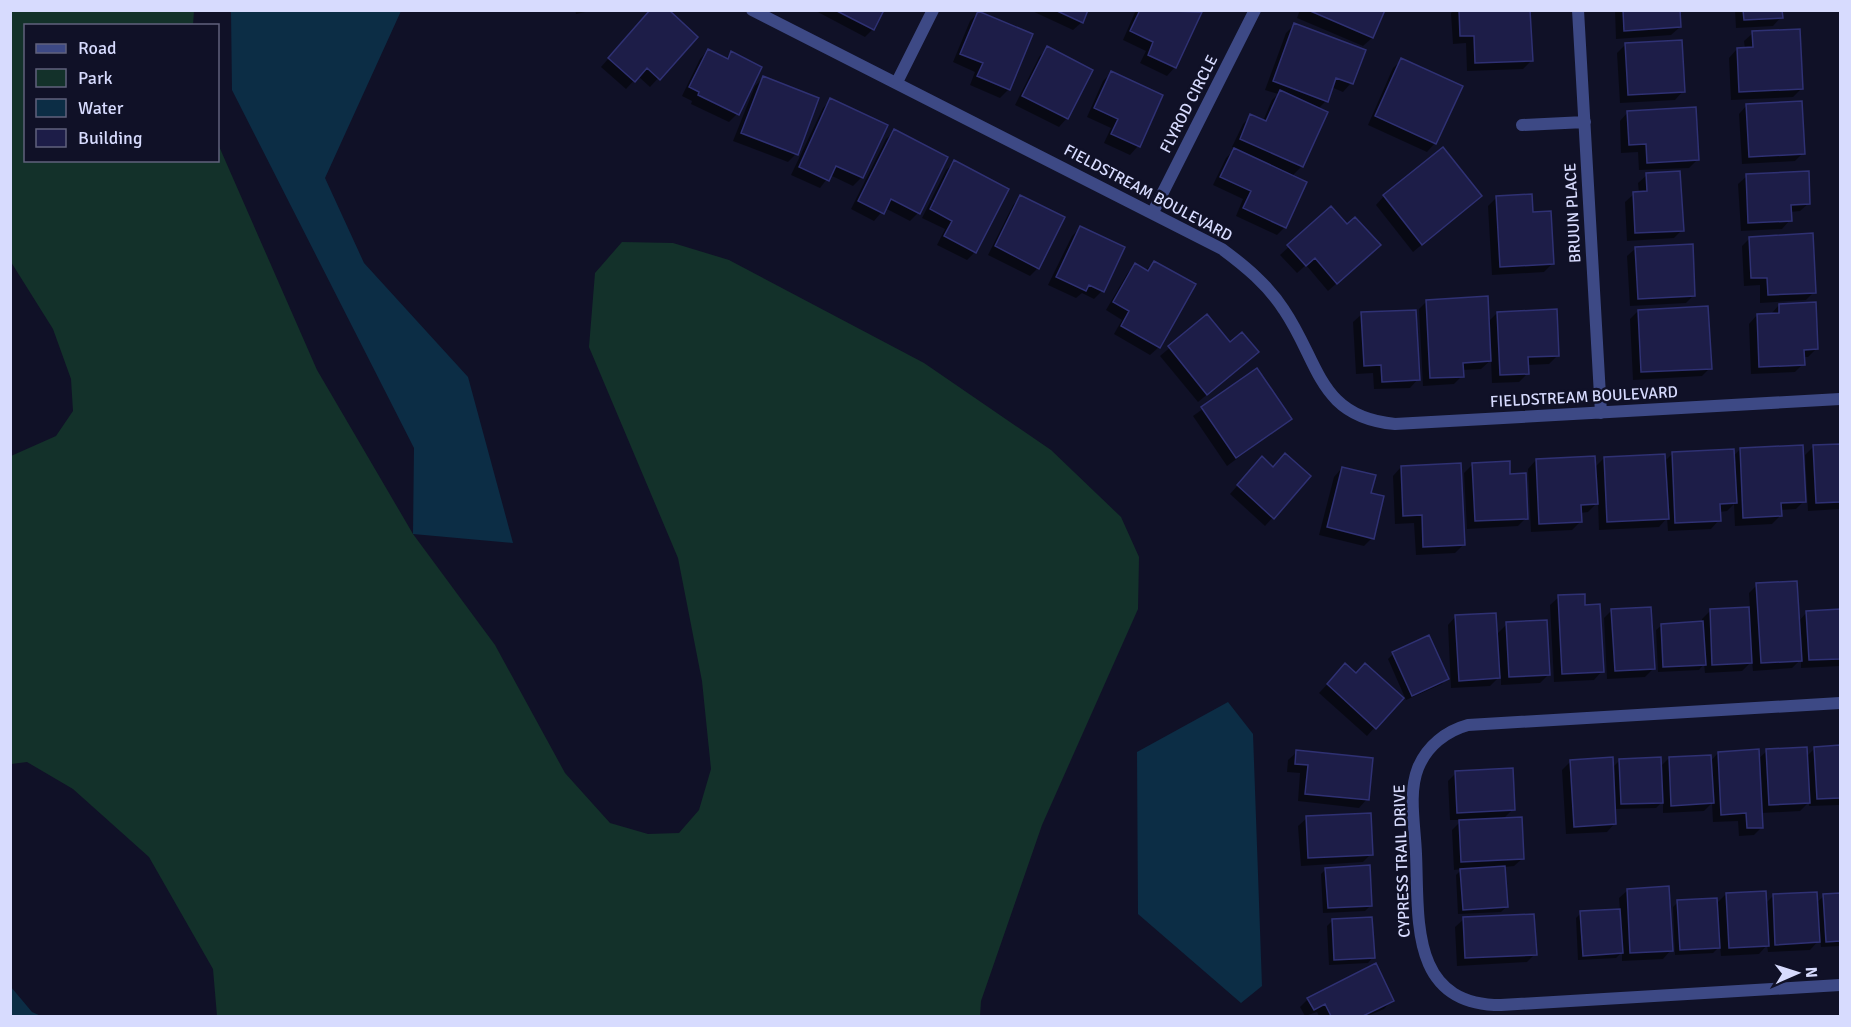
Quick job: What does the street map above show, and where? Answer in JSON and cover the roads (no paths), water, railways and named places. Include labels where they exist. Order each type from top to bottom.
[{"type":"street","name":"FIELDSTREAM BOULEVARD","points":[[752,10],[1208,240],[1248,269],[1283,308],[1324,388],[1338,404],[1352,414],[1375,422],[1395,424],[1840,399]]},
{"type":"street","points":[[897,82],[933,10]]},
{"type":"street","name":"FLYROD CIRCLE","points":[[1153,212],[1255,10]]},
{"type":"street","name":"BRUUN PLACE","points":[[1578,10],[1601,413]]},
{"type":"street","points":[[1522,125],[1585,122]]},
{"type":"street","name":"CYPRESS TRAIL DRIVE","points":[[1840,703],[1468,725],[1445,735],[1430,748],[1417,769],[1413,796],[1422,948],[1434,976],[1446,988],[1463,999],[1481,1004],[1501,1005],[1840,985]]},
{"type":"water","points":[[231,11],[401,11],[325,178],[364,263],[468,377],[513,543],[413,534],[414,448],[232,90]]},
{"type":"water","points":[[1228,702],[1253,734],[1262,986],[1241,1003],[1138,914],[1137,752]]},
{"type":"water","points":[[11,987],[32,1012],[41,1016],[11,1016]]}]
